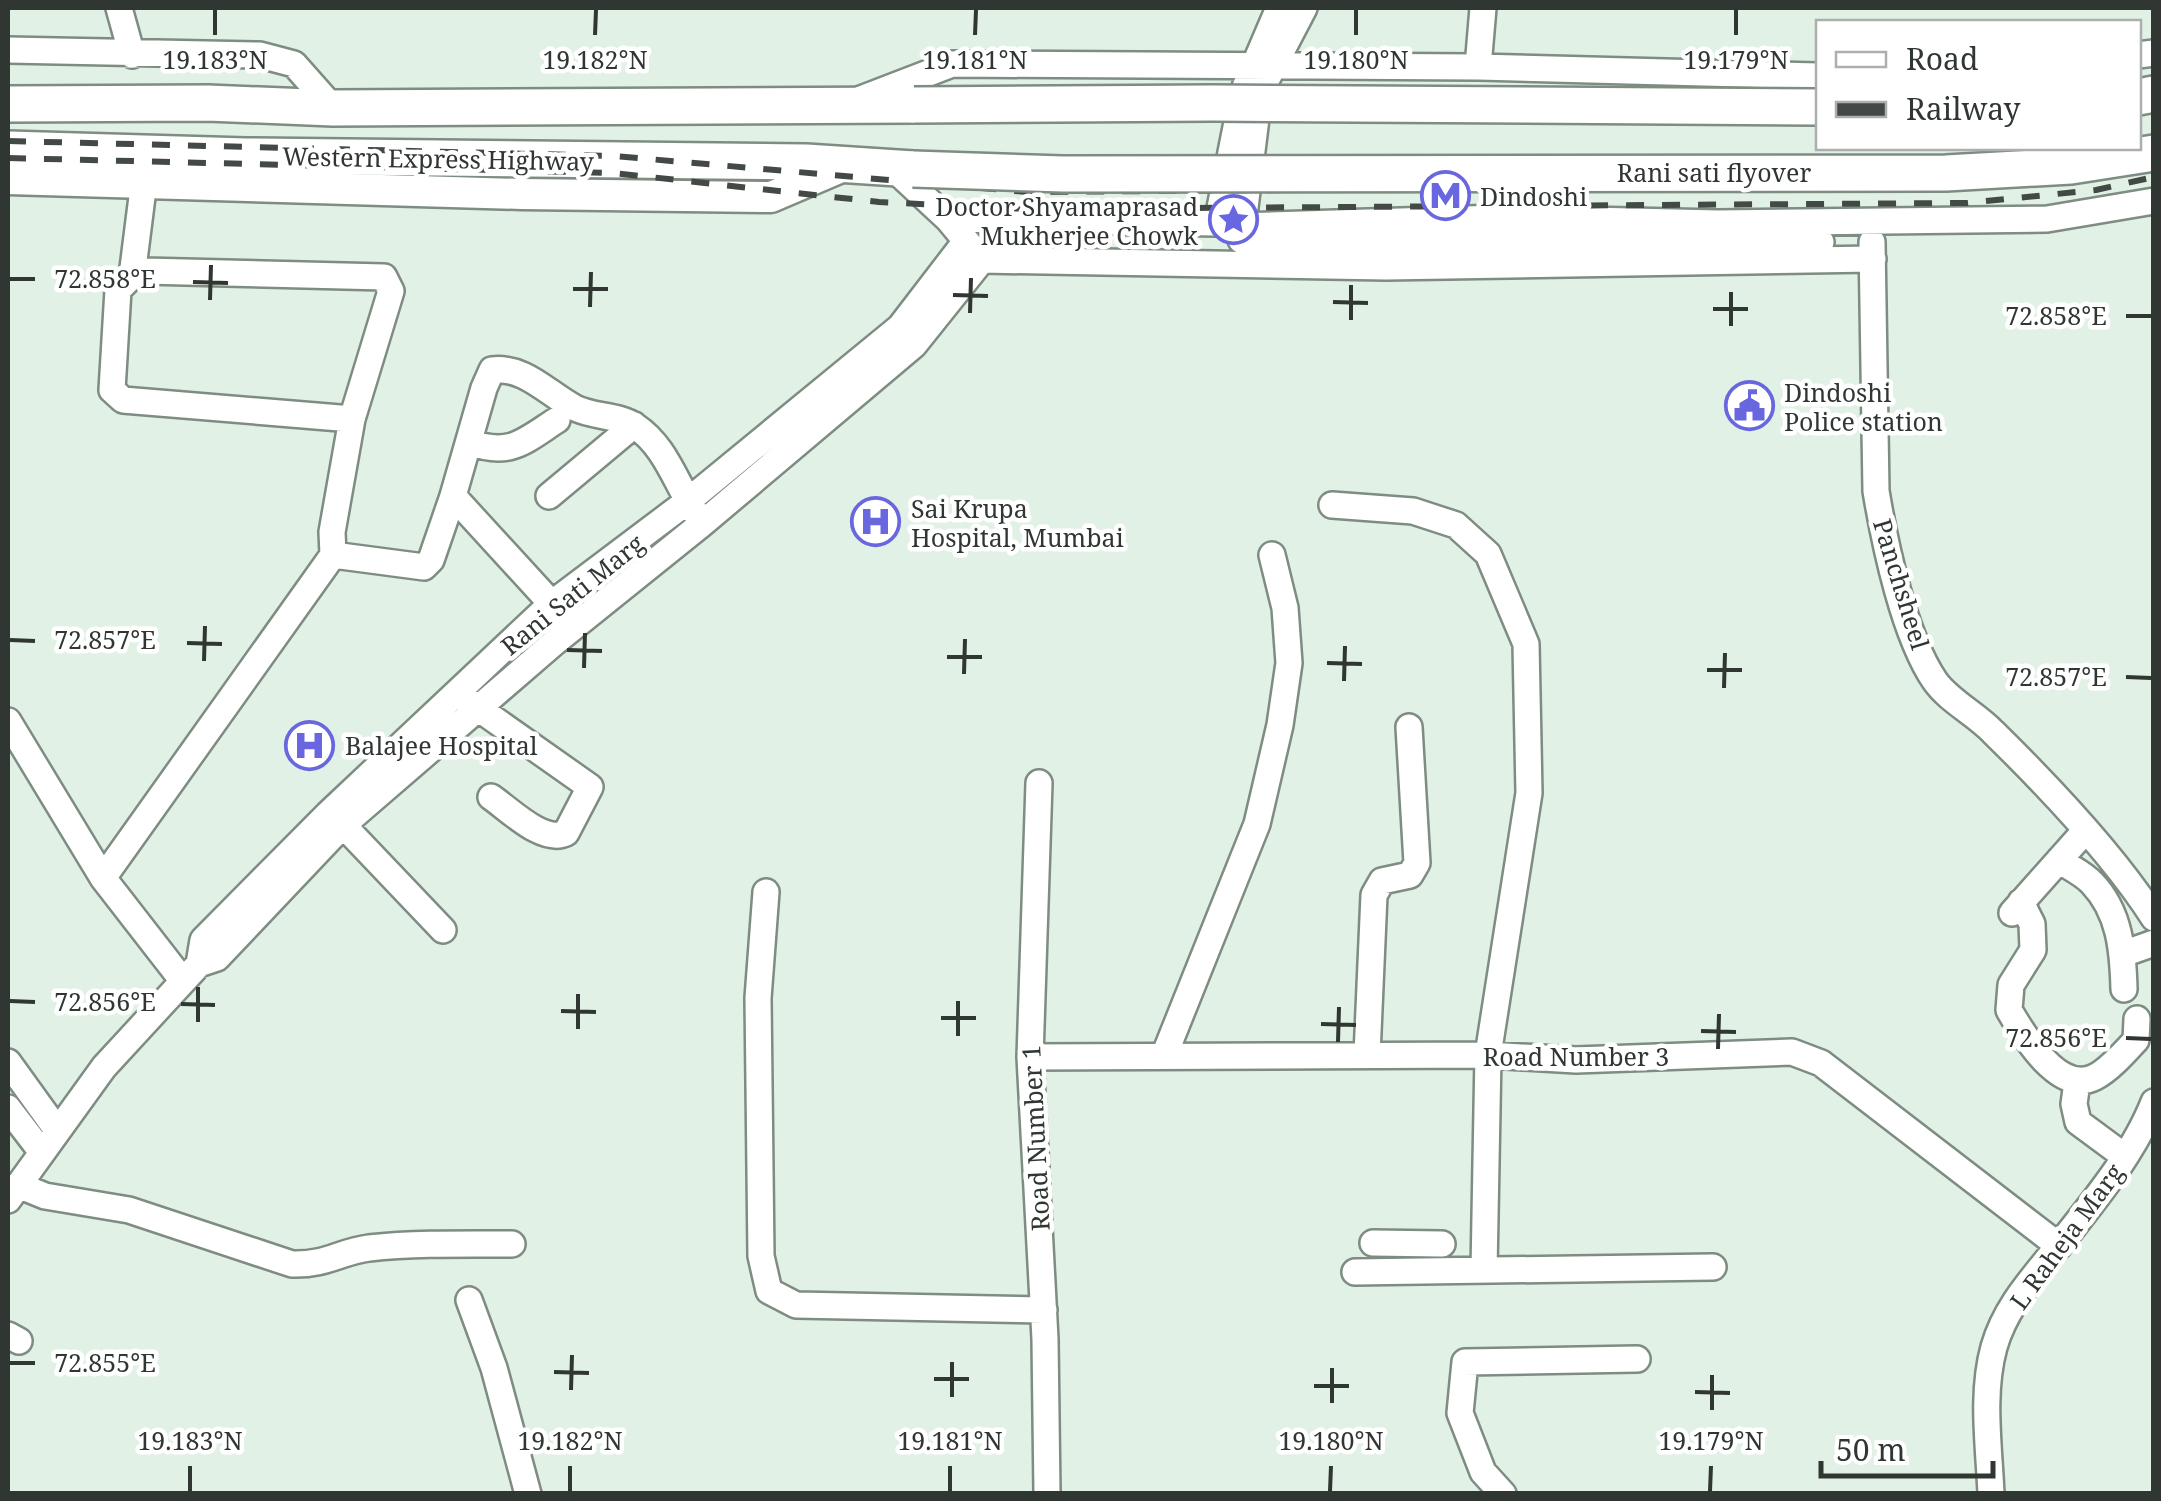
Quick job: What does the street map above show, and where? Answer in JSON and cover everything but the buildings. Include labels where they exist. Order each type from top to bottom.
[{"type":"highway","name":"Western Express Highway","points":[[8,104],[208,103],[334,108],[1213,103],[1816,107]]},
{"type":"highway","name":"Western Express Highway","points":[[8,149],[60,165],[881,167]]},
{"type":"highway","name":"Rani sati flyover","points":[[881,167],[1063,174],[1946,172],[2072,166],[2154,152]]},
{"type":"main road","points":[[8,179],[60,165],[144,181],[772,197],[881,167]]},
{"type":"street","points":[[119,8],[132,55]]},
{"type":"street","points":[[1240,244],[1263,66],[1279,8]]},
{"type":"street","points":[[948,220],[1217,223],[1243,92],[1304,8]]},
{"type":"street","points":[[1478,66],[1482,8]]},
{"type":"street","points":[[8,50],[260,55],[294,64],[334,108]]},
{"type":"street","points":[[842,106],[952,64],[1478,66],[1816,76]]},
{"type":"street","points":[[881,167],[948,220],[974,251],[1240,244],[1498,218],[1871,241]]},
{"type":"street","points":[[132,276],[144,181]]},
{"type":"street","points":[[1240,244],[1386,267],[1871,241],[2154,201]]},
{"type":"street","name":"Panchsheel","points":[[1871,241],[1876,491],[1882,528],[1915,639],[1936,683],[1991,730],[2126,875],[2154,918]]},
{"type":"street","name":"Rani Sati Marg","points":[[13,1192],[104,1067],[191,972],[203,940],[336,820],[703,523],[779,442],[974,251]]},
{"type":"street","points":[[103,878],[333,555],[332,532],[352,419],[391,291],[384,277],[146,271],[132,276],[118,290],[112,390],[123,400],[352,419]]},
{"type":"street","points":[[333,555],[424,566],[431,560],[492,370],[506,368],[574,408],[634,425],[672,465],[688,502],[703,523]]},
{"type":"street","points":[[469,442],[503,450],[521,444],[557,420]]},
{"type":"street","points":[[550,496],[634,425]]},
{"type":"street","name":"Rani Sati Marg","points":[[336,820],[457,693],[550,605],[688,502],[779,442]]},
{"type":"street","points":[[453,496],[550,605],[574,626]]},
{"type":"street","points":[[1332,505],[1413,511],[1456,525],[1488,554],[1526,644],[1529,793],[1488,1055],[1484,1270]]},
{"type":"street","points":[[1164,1056],[1257,824],[1280,724],[1289,663],[1286,608],[1272,555]]},
{"type":"street","points":[[457,693],[590,786],[566,833],[554,837],[490,798]]},
{"type":"street","points":[[8,721],[103,878],[191,972]]},
{"type":"street","points":[[1367,1055],[1374,895],[1382,881],[1410,874],[1417,864],[1409,727]]},
{"type":"street","name":"Road Number 1","points":[[1039,783],[1030,1057],[1044,1310],[1047,1494]]},
{"type":"street","points":[[336,820],[443,930]]},
{"type":"street","points":[[2084,831],[2017,907],[2032,924],[2034,950],[2011,985],[2009,1010],[2056,1074],[2077,1082],[2097,1077],[2136,1040],[2137,1019]]},
{"type":"street","points":[[2059,860],[2092,882],[2115,918],[2123,954],[2124,989]]},
{"type":"street","points":[[766,892],[758,998],[761,1256],[770,1292],[796,1304],[1044,1310]]},
{"type":"street","points":[[2123,954],[2154,944]]},
{"type":"street","name":"Road Number 3","points":[[1030,1057],[1488,1055],[1576,1060],[1792,1052],[1821,1063],[2059,1246]]},
{"type":"street","points":[[8,1062],[49,1140]]},
{"type":"street","points":[[2077,1082],[2074,1104],[2078,1122],[2124,1156]]},
{"type":"street","name":"L Raheja Marg","points":[[1991,1494],[1986,1390],[1994,1346],[2034,1272],[2059,1246],[2144,1128],[2154,1102]]},
{"type":"street","points":[[8,1108],[49,1140]]},
{"type":"street","points":[[13,1192],[129,1210],[292,1264],[318,1265],[362,1249],[512,1244]]},
{"type":"street","points":[[1373,1243],[1442,1244]]},
{"type":"street","points":[[1404,1243],[1404,1272]]},
{"type":"street","points":[[1355,1272],[1714,1267]]},
{"type":"street","points":[[469,1300],[494,1368],[528,1494]]},
{"type":"street","points":[[1503,1494],[1482,1472],[1460,1413],[1466,1362],[1636,1359]]},
{"type":"railway","points":[[8,141],[614,156],[1027,192],[1966,185],[2093,173],[2154,159]]},
{"type":"railway","points":[[8,158],[613,173],[879,202],[1027,209],[1967,203],[2096,190],[2154,177]]},
{"type":"place","name":"Dindoshi","points":[[1445,196]]},
{"type":"place","name":"Doctor Shyamaprasad Mukherjee Chowk","points":[[1233,220]]},
{"type":"place","name":"Dindoshi Police station","points":[[1749,406]]},
{"type":"place","name":"Sai Krupa Hospital, Mumbai","points":[[876,522]]},
{"type":"place","name":"Balajee Hospital","points":[[310,745]]}]
